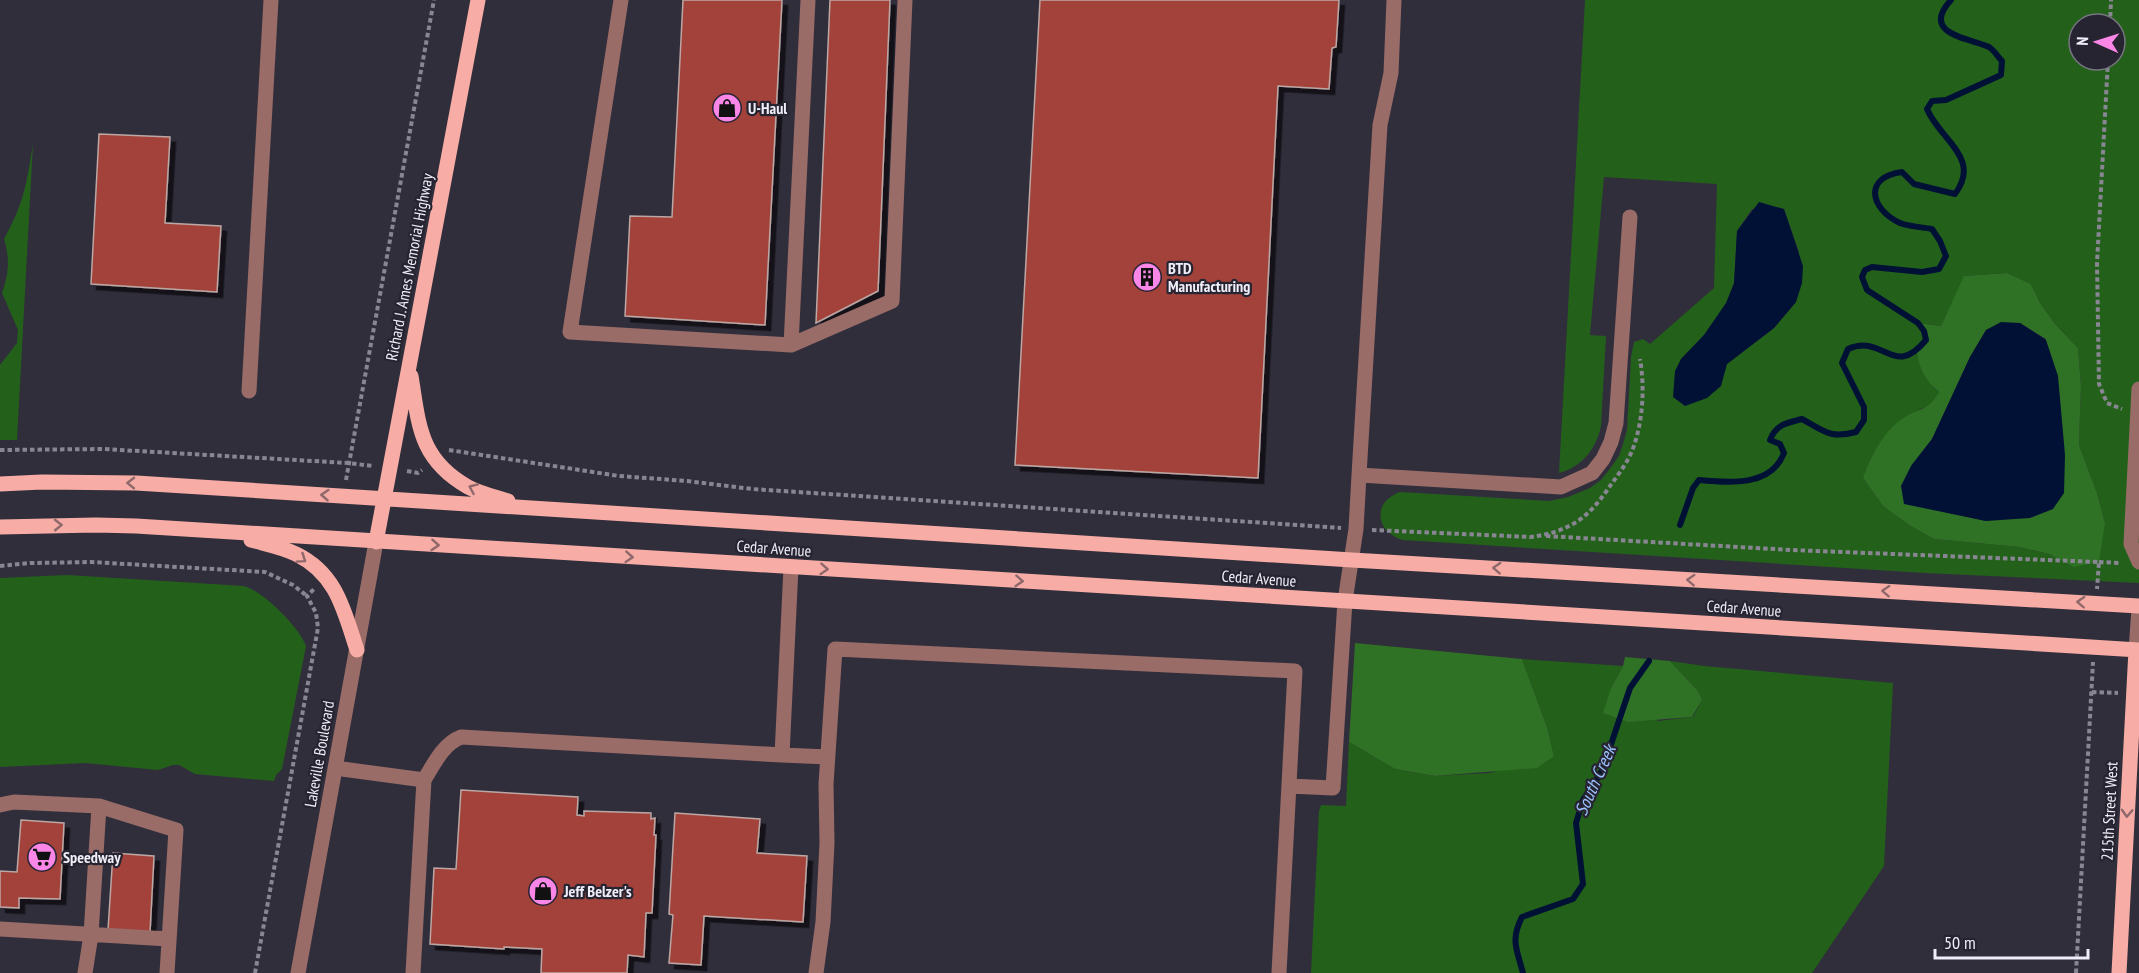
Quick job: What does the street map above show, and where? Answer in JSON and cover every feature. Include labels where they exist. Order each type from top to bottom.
[{"type":"main road","name":"Richard J. Ames Memorial Highway","points":[[376,542],[478,0]]},
{"type":"main road","points":[[409,364],[423,440],[434,460],[469,488],[527,508]]},
{"type":"main road","name":"Cedar Avenue","points":[[0,484],[136,483],[2139,607]]},
{"type":"main road","points":[[0,527],[96,525],[228,532],[297,554],[327,577],[340,600],[357,650]]},
{"type":"main road","name":"Cedar Avenue","points":[[228,532],[2137,650]]},
{"type":"main road","name":"215th Street West","points":[[2119,973],[2137,650]]},
{"type":"street","points":[[249,391],[271,0]]},
{"type":"street","points":[[621,0],[570,332],[791,345],[892,301],[905,0]]},
{"type":"street","points":[[791,345],[808,0]]},
{"type":"street","points":[[1289,786],[1333,788],[1345,601],[1356,529],[1380,125],[1391,73],[1394,0]]},
{"type":"street","points":[[1359,475],[1561,487],[1592,473],[1611,442],[1616,423],[1630,217]]},
{"type":"street","points":[[2139,389],[2131,544],[2139,562]]},
{"type":"street","name":"Lakeville Boulevard","points":[[298,973],[376,542]]},
{"type":"street","points":[[782,755],[791,567]]},
{"type":"street","points":[[2137,650],[2139,607]]},
{"type":"street","points":[[816,973],[823,922],[826,872],[826,784],[835,649],[1295,671],[1279,973]]},
{"type":"street","points":[[412,973],[424,780],[452,741],[461,738],[828,757]]},
{"type":"street","points":[[335,768],[424,780]]},
{"type":"street","points":[[0,806],[14,802],[99,806],[176,830],[167,973]]},
{"type":"street","points":[[85,973],[91,935],[99,806]]},
{"type":"street","points":[[0,929],[169,939]]},
{"type":"path","points":[[344,496],[348,463],[434,0]]},
{"type":"path","points":[[2107,72],[2097,263],[2099,384],[2107,403],[2126,410],[2138,408]]},
{"type":"path","points":[[0,450],[103,449],[348,463],[418,473],[446,450],[618,476],[752,489],[1356,529],[1531,537],[1548,534],[1572,525],[1589,512],[1606,492],[1632,452],[1639,429],[1642,398],[1642,371],[1638,349]]},
{"type":"path","points":[[0,566],[92,562],[265,572],[293,585],[307,596],[316,613],[318,628],[255,973]]},
{"type":"path","points":[[307,596],[327,577]]},
{"type":"green space","points":[[1585,0],[2139,0],[2139,583],[1925,573],[1403,540],[1387,531],[1380,517],[1381,509],[1391,497],[1400,492],[1549,501],[1568,497],[1590,488],[1601,480],[1619,456],[1627,430],[1631,357],[1634,342],[1643,339],[1650,344],[1714,288],[1717,184],[1604,177],[1590,335],[1606,336],[1601,426],[1596,442],[1587,456],[1559,473]],"holes":[[[1752,209],[1784,209],[1799,252],[1796,302],[1774,328],[1727,364],[1673,397],[1681,359],[1704,335],[1726,304],[1734,284],[1737,231]],[[2007,273],[2031,284],[2040,303],[2056,325],[2078,348],[2081,386],[2079,445],[2097,493],[2105,523],[2073,567],[2049,554],[2019,547],[1934,539],[1909,525],[1883,506],[1863,478],[1920,409],[1933,404],[1939,392],[1933,387],[1924,331],[1919,323],[1941,326],[1965,276]]]},
{"type":"green space","points":[[33,143],[17,440],[0,440],[0,365],[17,343],[18,330],[2,293],[8,266],[4,239],[24,192]]},
{"type":"green space","points":[[2007,273],[2031,284],[2040,303],[2056,325],[2078,348],[2081,386],[2079,445],[2097,493],[2105,523],[2099,562],[2073,567],[2049,554],[2019,547],[1934,539],[1909,525],[1883,506],[1863,478],[1874,454],[1889,431],[1908,415],[1931,403],[1939,392],[1926,378],[1919,363],[1917,350],[1926,340],[1924,331],[1918,323],[1941,326],[1964,276]],"holes":[[[2020,323],[2046,339],[1986,521],[1945,512],[1911,466],[1932,439],[1970,357],[1986,330]]]},
{"type":"green space","points":[[67,575],[244,586],[261,595],[280,611],[296,629],[306,646],[282,769],[274,781],[195,774],[179,765],[158,770],[85,763],[0,767],[0,578]]},
{"type":"green space","points":[[1355,643],[1522,659],[1547,727],[1554,756],[1537,768],[1435,776],[1395,769],[1349,742]]},
{"type":"green space","points":[[1625,657],[1670,661],[1698,691],[1702,700],[1692,717],[1628,722],[1603,713]]},
{"type":"green space","points":[[1522,659],[1623,666],[1611,688],[1658,721],[1693,717],[1702,700],[1698,691],[1670,661],[1893,683],[1884,866],[1812,973],[1311,973],[1319,811],[1321,805],[1346,806],[1349,742],[1395,769],[1435,776],[1489,773],[1554,756],[1547,727]]},
{"type":"water","points":[[1759,202],[1784,209],[1803,266],[1802,283],[1796,302],[1774,328],[1727,364],[1721,386],[1707,398],[1685,406],[1673,397],[1675,371],[1681,359],[1704,335],[1726,303],[1734,283],[1737,231]]},
{"type":"water","points":[[2001,322],[2020,323],[2046,340],[2058,376],[2065,455],[2064,493],[2053,509],[2030,518],[1986,521],[1904,504],[1901,486],[1911,466],[1932,439],[1970,357],[1986,330]]},
{"type":"building","name":"U-Haul","points":[[683,0],[782,0],[765,325],[625,316],[630,216],[672,217]]},
{"type":"building","name":"U-Haul","points":[[830,0],[890,0],[878,291],[816,323]]},
{"type":"building","name":"BTD Manufacturing","points":[[1040,0],[1339,0],[1336,47],[1332,48],[1329,89],[1278,86],[1258,478],[1015,465]]},
{"type":"building","points":[[99,134],[170,137],[165,223],[221,226],[217,292],[91,284]]},
{"type":"building","name":"Jeff Belzer's","points":[[461,790],[578,797],[577,815],[584,816],[584,811],[651,813],[651,819],[655,818],[654,835],[656,835],[652,913],[646,913],[644,957],[628,955],[627,973],[541,973],[542,949],[430,944],[434,868],[456,869]]},
{"type":"building","name":"Jeff Belzer's","points":[[675,813],[760,819],[757,853],[807,856],[803,922],[704,916],[701,965],[669,963],[673,915],[669,914]]},
{"type":"building","points":[[21,820],[64,823],[60,899],[19,898],[19,908],[0,907],[0,871],[17,872]]},
{"type":"building","points":[[113,853],[154,856],[150,932],[108,930]]},
{"type":"waterway","name":"South Creek","points":[[1680,525],[1693,488],[1699,480],[1723,482],[1748,480],[1769,472],[1778,464],[1784,453],[1780,444],[1770,440],[1775,431],[1783,425],[1802,419],[1828,433],[1840,435],[1856,432],[1864,420],[1864,407],[1842,363],[1848,349],[1871,346],[1896,356],[1905,356],[1915,351],[1926,340],[1924,331],[1918,323],[1867,290],[1862,277],[1865,270],[1872,267],[1922,272],[1939,269],[1946,256],[1932,229],[1900,223],[1890,217],[1882,210],[1875,194],[1876,187],[1881,180],[1889,175],[1902,172],[1914,184],[1955,194],[1962,181],[1964,170],[1961,159],[1927,109],[1932,101],[1946,100],[2001,75],[2002,61],[1989,47],[1951,33],[1944,28],[1941,21],[1943,12],[1951,0]]},
{"type":"waterway","name":"South Creek","points":[[1523,973],[1515,939],[1518,925],[1522,917],[1573,899],[1583,884],[1576,823],[1583,800],[1602,771],[1630,688],[1649,661]]},
{"type":"place","name":"U-Haul","points":[[727,108]]},
{"type":"place","name":"BTD Manufacturing","points":[[1147,277]]},
{"type":"place","name":"Speedway","points":[[42,857]]},
{"type":"place","name":"Jeff Belzer's","points":[[543,891]]}]
